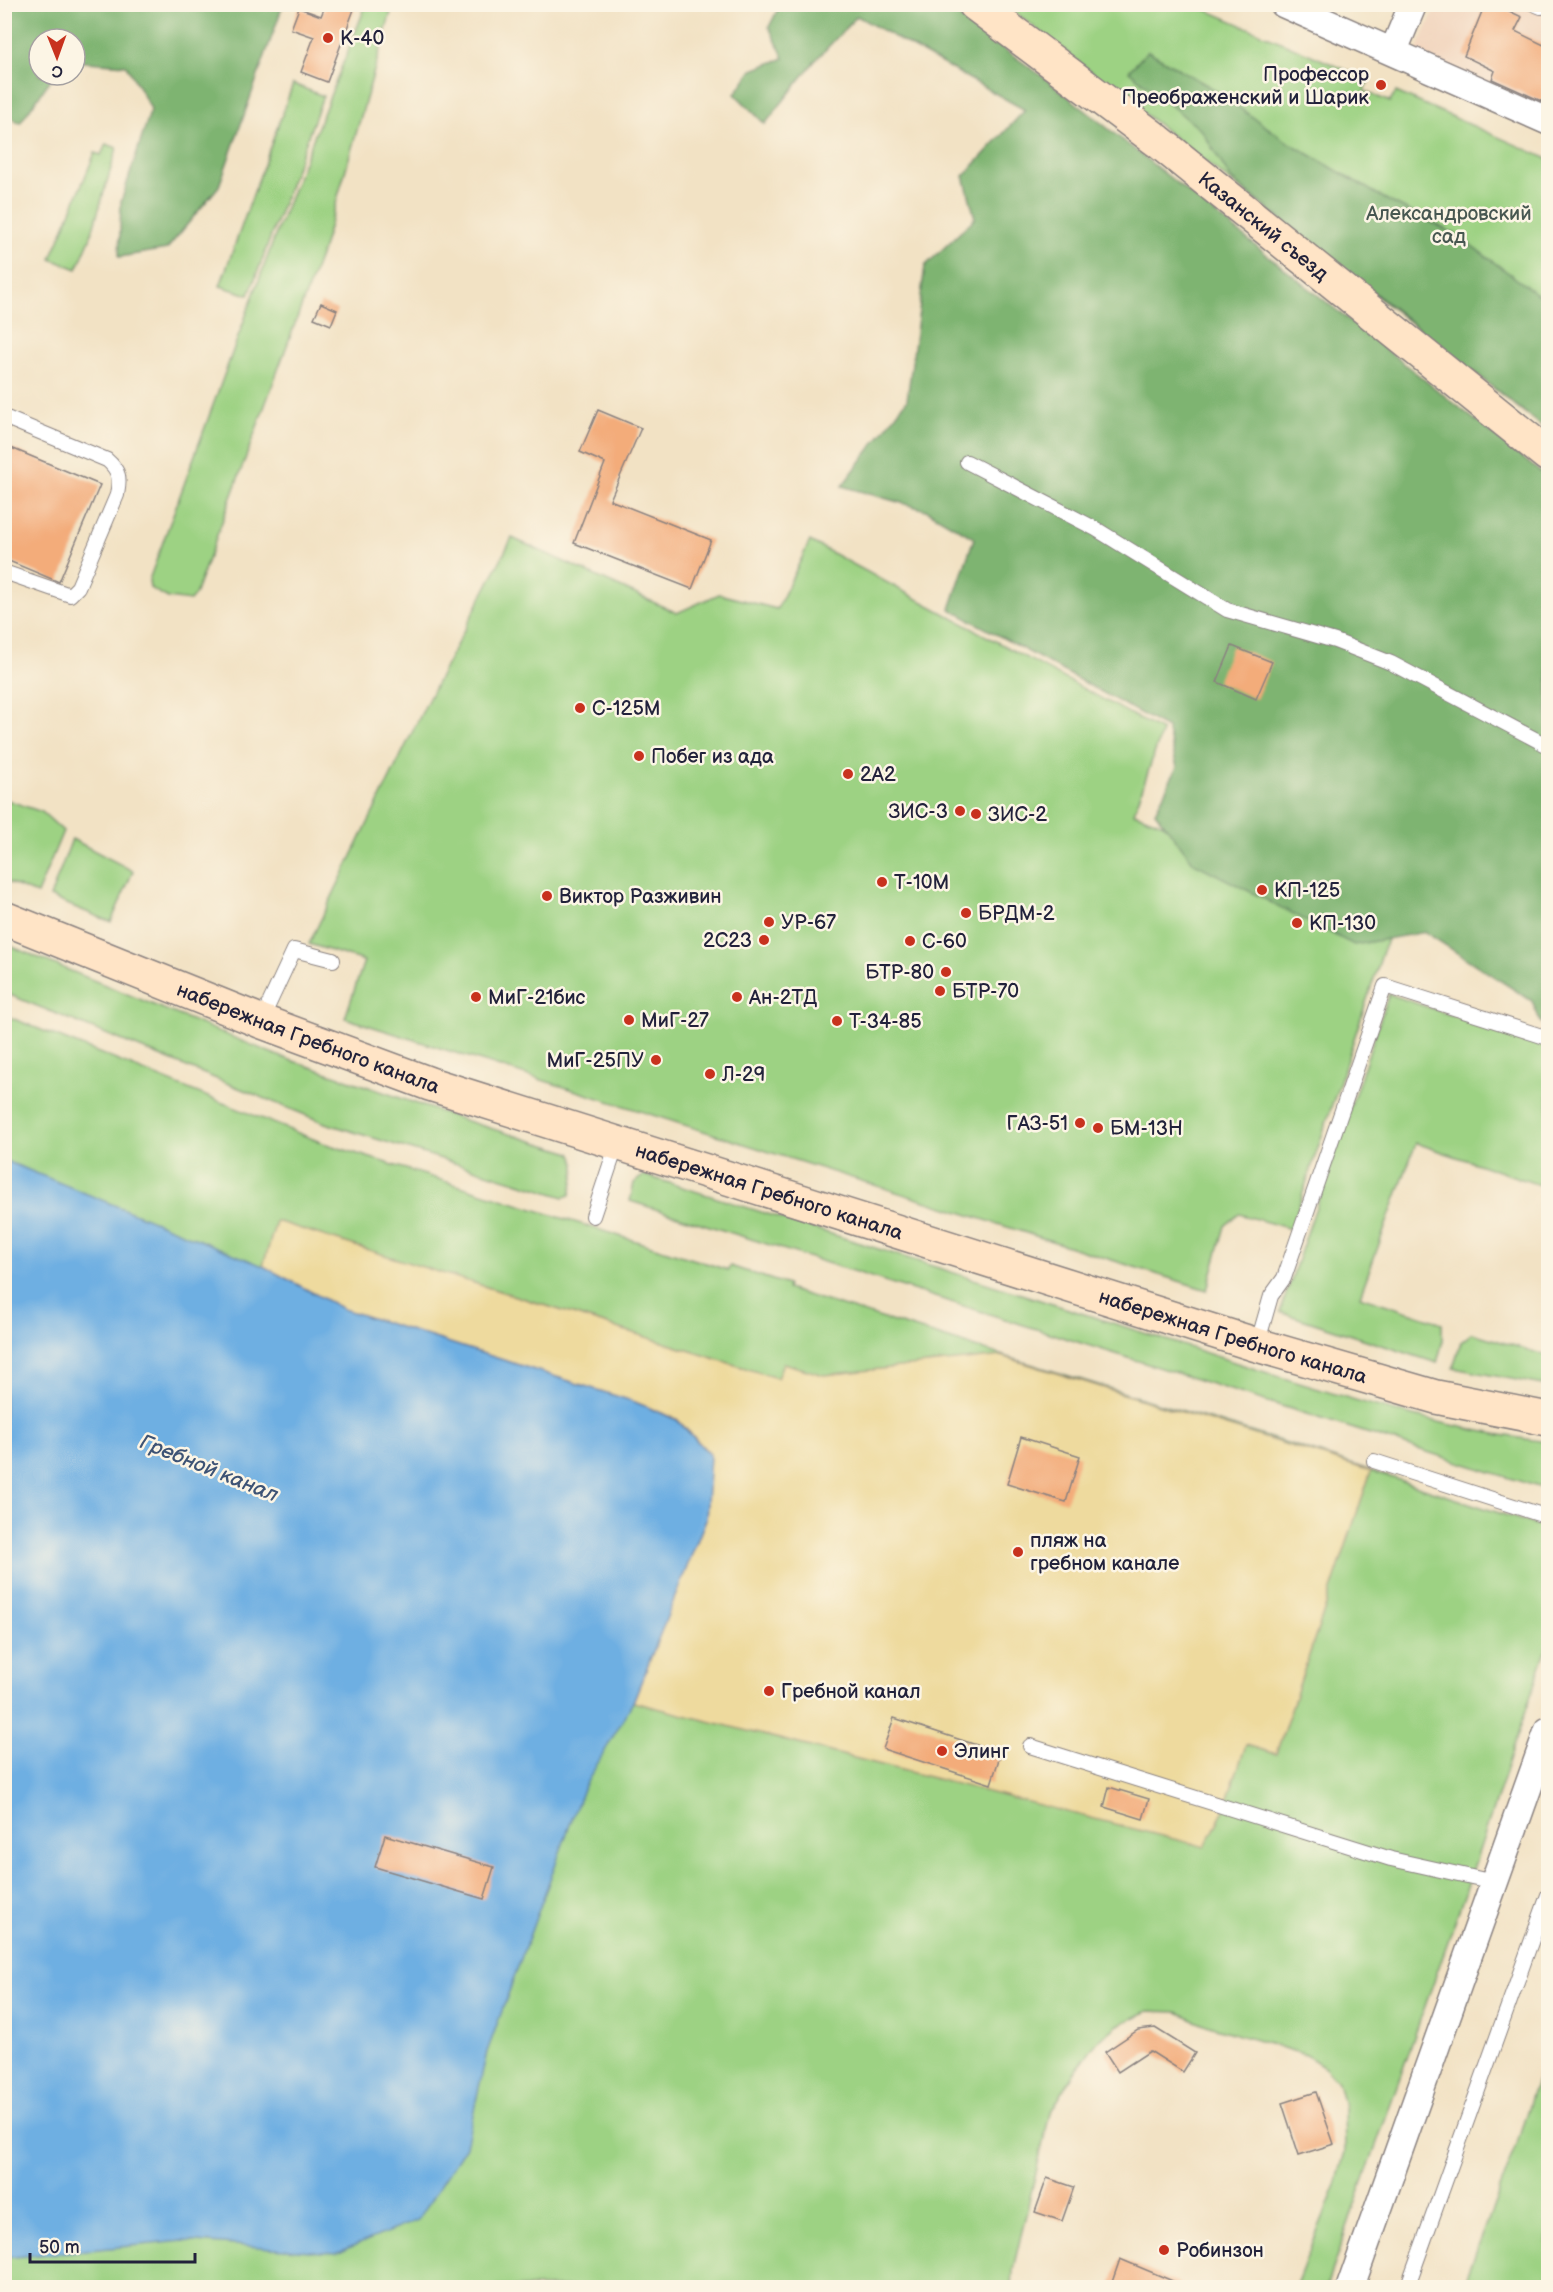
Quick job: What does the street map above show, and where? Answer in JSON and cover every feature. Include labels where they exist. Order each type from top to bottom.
[{"type":"street","name":"Казанский съезд","points":[[975,4],[1158,141],[1548,455]]},
{"type":"street","points":[[1284,4],[1548,121]]},
{"type":"street","points":[[1393,52],[1413,4]]},
{"type":"street","name":"набережная Гребного канала","points":[[4,918],[260,1021],[430,1084],[1257,1345],[1436,1397],[1548,1419]]},
{"type":"street","points":[[1350,2288],[1548,1731]]},
{"type":"lane","points":[[1534,4],[1541,8],[1542,4]]},
{"type":"lane","points":[[4,417],[107,460],[117,469],[120,480],[117,495],[78,587],[70,595],[4,572]]},
{"type":"lane","points":[[967,462],[1096,529],[1227,610],[1335,641],[1391,663],[1548,746]]},
{"type":"lane","points":[[260,1021],[294,950],[333,960]]},
{"type":"lane","points":[[1257,1345],[1271,1296],[1284,1278],[1385,986],[1548,1038]]},
{"type":"lane","points":[[593,1216],[617,1144]]},
{"type":"lane","points":[[1374,1461],[1548,1517]]},
{"type":"lane","points":[[1030,1746],[1391,1859],[1494,1882]]},
{"type":"lane","points":[[1407,2288],[1548,1895]]},
{"type":"shaded area","points":[[1437,5],[1548,5],[1548,110],[1416,52]]},
{"type":"green space","points":[[5,4],[283,5],[219,186],[167,249],[119,257],[121,202],[151,109],[126,65],[87,62],[87,27],[27,27],[27,87],[46,87],[20,123],[5,114]]},
{"type":"green space","points":[[366,5],[393,5],[324,245],[195,595],[190,601],[168,598],[150,588],[149,580],[278,228]]},
{"type":"green space","points":[[780,5],[942,5],[1042,76],[1548,478],[1548,1026],[1541,1023],[1532,1001],[1425,932],[1354,945],[1194,863],[1155,812],[1177,767],[1167,728],[950,609],[974,538],[926,510],[842,486],[907,400],[925,266],[975,218],[964,176],[1025,110],[857,16],[814,62],[765,124],[735,94],[752,70],[784,58],[769,27]]},
{"type":"green space","name":"Александровский сад","points":[[1006,5],[1195,5],[1369,80],[1364,91],[1390,102],[1396,92],[1548,159],[1548,431]]},
{"type":"green space","points":[[1148,51],[1210,87],[1288,142],[1389,201],[1457,235],[1548,302],[1548,431],[1231,179],[1202,131],[1129,71]]},
{"type":"green space","points":[[293,84],[323,96],[249,295],[220,286]]},
{"type":"green space","points":[[106,144],[117,148],[90,239],[77,269],[51,259],[95,153],[101,155]]},
{"type":"green space","points":[[512,538],[677,613],[719,594],[777,609],[810,541],[1162,731],[1134,813],[1396,912],[1291,1229],[1239,1214],[1225,1226],[1207,1290],[345,1018],[364,961],[309,944],[428,700]]},
{"type":"green space","points":[[4,799],[42,812],[63,831],[37,894],[5,881]]},
{"type":"green space","points":[[72,839],[133,871],[111,922],[50,897]]},
{"type":"green space","points":[[5,944],[276,1055],[467,1121],[571,1153],[575,1168],[570,1195],[564,1197],[325,1123],[5,993]]},
{"type":"green space","points":[[1389,994],[1548,1048],[1548,1188],[1416,1143],[1360,1296],[1442,1323],[1442,1344],[1437,1363],[1280,1312]]},
{"type":"green space","name":"Гребной канал","points":[[4,1015],[323,1143],[728,1270],[730,1266],[788,1285],[787,1289],[1290,1444],[1548,1529],[1548,1644],[1466,1890],[1326,2287],[1295,2287],[1336,2185],[1345,2152],[1344,2106],[1338,2082],[1325,2067],[1306,2055],[1209,2026],[1177,2012],[1148,2011],[1118,2025],[1094,2045],[1050,2113],[1013,2269],[1012,2287],[5,2287]]},
{"type":"green space","points":[[644,1175],[1352,1399],[1450,1425],[1548,1442],[1548,1490],[630,1201],[634,1183]]},
{"type":"green space","points":[[1472,1333],[1548,1356],[1548,1386],[1453,1368],[1461,1342]]},
{"type":"green space","points":[[1548,2042],[1548,2287],[1463,2287],[1517,2144]]},
{"type":"sand","name":"пляж на гребном канале","points":[[276,1221],[777,1378],[783,1363],[824,1375],[1002,1356],[1371,1471],[1276,1754],[1246,1745],[1223,1812],[1205,1847],[633,1702],[706,1519],[710,1454],[677,1419],[635,1402],[343,1309],[263,1266]]},
{"type":"water","name":"Гребной канал","points":[[4,1160],[263,1266],[343,1309],[635,1402],[677,1420],[710,1455],[706,1519],[633,1702],[583,1789],[487,2052],[466,2146],[418,2220],[336,2253],[183,2241],[5,2258]]},
{"type":"building","name":"К-40","points":[[326,4],[356,4],[327,82],[301,72],[314,37],[291,29],[299,8],[321,16]]},
{"type":"building","points":[[1485,4],[1509,4],[1509,11],[1522,17],[1515,31],[1548,47],[1548,104],[1492,79],[1495,71],[1464,56]]},
{"type":"building","points":[[321,303],[337,310],[331,325],[314,318]]},
{"type":"building","points":[[598,410],[641,428],[610,500],[711,540],[692,589],[574,543],[605,463],[580,452]]},
{"type":"building","points":[[4,445],[100,485],[59,582],[4,559]]},
{"type":"building","points":[[1232,646],[1272,662],[1256,699],[1217,682]]},
{"type":"building","points":[[1021,1437],[1080,1456],[1066,1502],[1007,1484]]},
{"type":"building","name":"Элинг","points":[[894,1718],[1001,1753],[991,1784],[883,1749]]},
{"type":"building","points":[[1109,1787],[1149,1799],[1143,1819],[1104,1807]]},
{"type":"building","points":[[385,1835],[494,1867],[484,1899],[375,1867]]},
{"type":"building","points":[[1155,2028],[1195,2053],[1183,2072],[1150,2051],[1118,2072],[1105,2052],[1138,2030]]},
{"type":"building","points":[[1316,2092],[1334,2144],[1299,2155],[1282,2103]]},
{"type":"building","points":[[1047,2178],[1074,2187],[1062,2221],[1035,2212]]},
{"type":"building","points":[[1120,2259],[1187,2287],[1187,2288],[1110,2288]]},
{"type":"place","name":"К-40","points":[[328,38]]},
{"type":"place","name":"Профессор Преображенский и Шарик","points":[[1381,85]]},
{"type":"place","name":"С-125М","points":[[580,708]]},
{"type":"place","name":"Побег из ада","points":[[639,756]]},
{"type":"place","name":"2А2","points":[[848,774]]},
{"type":"place","name":"ЗИС-3","points":[[960,811]]},
{"type":"place","name":"ЗИС-2","points":[[976,814]]},
{"type":"place","name":"Т-10М","points":[[882,882]]},
{"type":"place","name":"КП-125","points":[[1262,890]]},
{"type":"place","name":"Виктор Разживин","points":[[547,896]]},
{"type":"place","name":"БРДМ-2","points":[[966,913]]},
{"type":"place","name":"УР-67","points":[[769,922]]},
{"type":"place","name":"КП-130","points":[[1297,923]]},
{"type":"place","name":"2С23","points":[[764,940]]},
{"type":"place","name":"С-60","points":[[910,941]]},
{"type":"place","name":"БТР-80","points":[[946,972]]},
{"type":"place","name":"БТР-70","points":[[940,991]]},
{"type":"place","name":"МиГ-21бис","points":[[476,997]]},
{"type":"place","name":"Ан-2ТД","points":[[737,997]]},
{"type":"place","name":"МиГ-27","points":[[629,1020]]},
{"type":"place","name":"T-34-85","points":[[837,1021]]},
{"type":"place","name":"МиГ-25ПУ","points":[[656,1060]]},
{"type":"place","name":"Л-29","points":[[710,1074]]},
{"type":"place","name":"ГАЗ-51","points":[[1080,1123]]},
{"type":"place","name":"БМ-13Н","points":[[1098,1128]]},
{"type":"place","name":"пляж на гребном канале","points":[[1018,1552]]},
{"type":"place","name":"Гребной канал","points":[[769,1691]]},
{"type":"place","name":"Элинг","points":[[942,1751]]},
{"type":"place","name":"Робинзон","points":[[1164,2250]]}]
